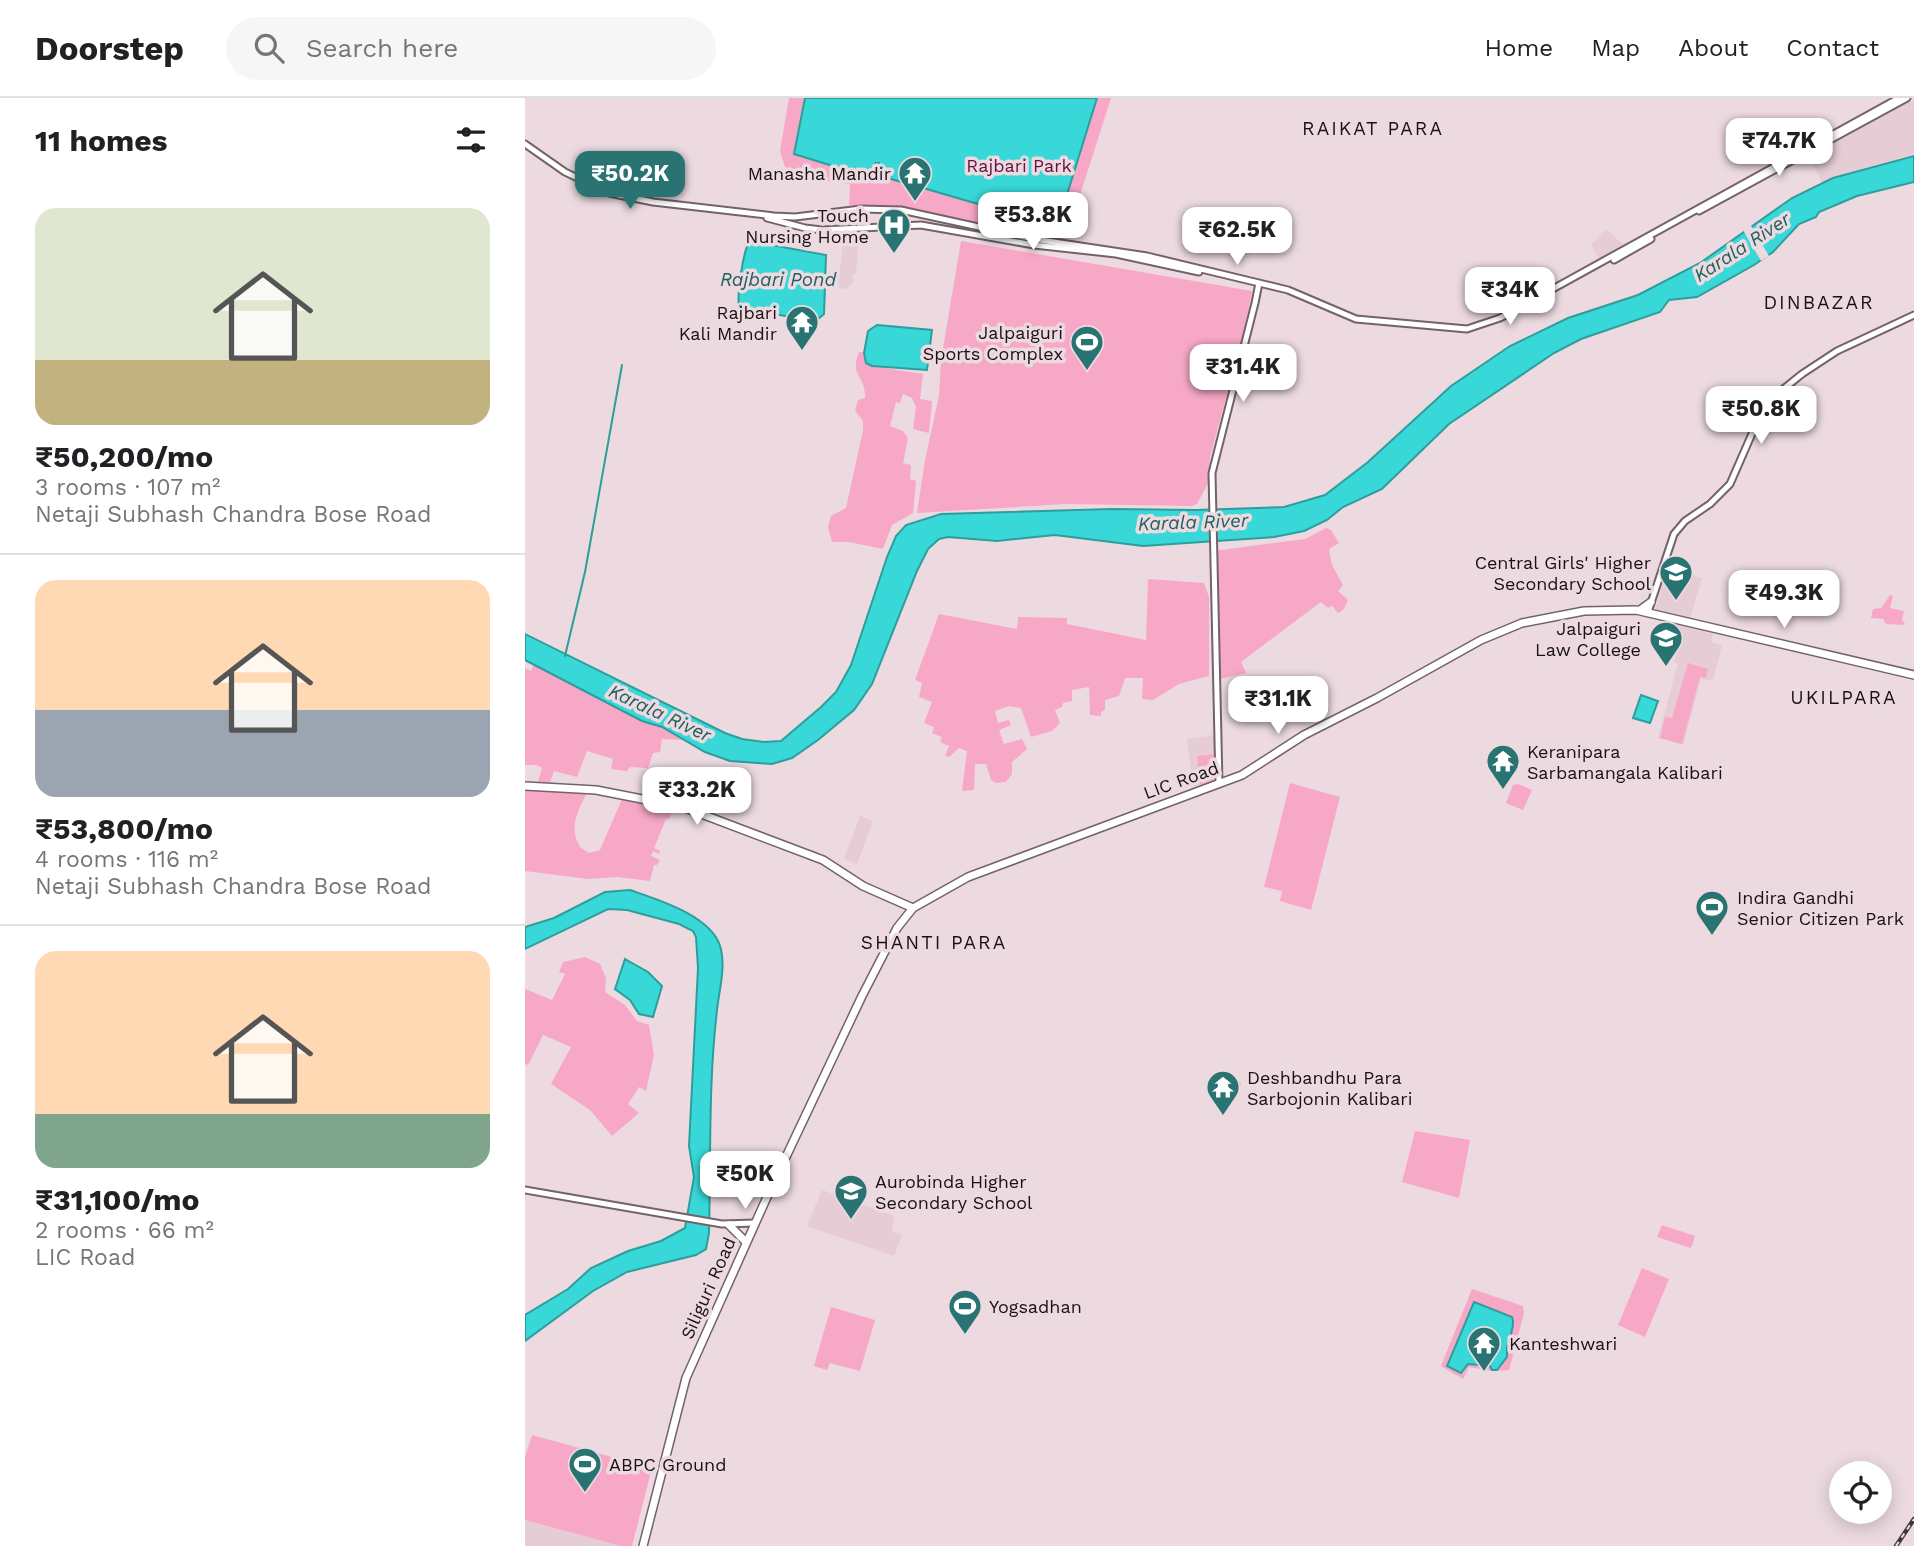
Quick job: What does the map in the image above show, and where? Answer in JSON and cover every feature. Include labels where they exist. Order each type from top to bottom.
[{"type":"main road","points":[[1636,610],[1645,608],[1651,602]]},
{"type":"main road","name":"LIC Road","points":[[913,908],[968,877],[1254,769],[1304,735],[1508,628],[1584,611],[1636,610],[1914,675]]},
{"type":"main road","points":[[525,786],[596,790],[683,807],[823,860],[856,882],[913,908]]},
{"type":"main road","name":"Siliguri Road","points":[[643,1546],[686,1378],[746,1242],[862,996],[897,928],[913,908]]},
{"type":"main road","points":[[725,1225],[746,1242]]},
{"type":"street","points":[[1859,122],[1899,98]]},
{"type":"street","points":[[525,144],[565,172],[609,193],[633,199],[757,215],[795,217],[861,209],[887,209],[1067,246],[1147,256],[1288,291],[1356,319],[1472,331],[1487,326],[1561,287],[1690,214],[1907,98]]},
{"type":"street","points":[[757,215],[805,228],[848,230],[921,225],[1034,245],[1067,246]]},
{"type":"street","points":[[1219,784],[1213,461],[1261,284]]},
{"type":"street","points":[[1648,612],[1674,534],[1685,521],[1730,484],[1758,420],[1771,400],[1793,380],[1828,356],[1914,315]]},
{"type":"street","points":[[525,1190],[725,1225],[755,1223]]},
{"type":"shaded area","points":[[1914,100],[1914,154],[1833,177],[1822,183],[1810,156]]},
{"type":"shaded area","points":[[1607,229],[1624,246],[1600,260],[1591,245]]},
{"type":"shaded area","points":[[850,233],[859,233],[856,274],[853,274],[853,283],[845,289],[838,289],[843,242]]},
{"type":"shaded area","name":"Central Girls' Higher Secondary School","points":[[1667,568],[1702,578],[1689,621],[1655,611]]},
{"type":"shaded area","points":[[1669,622],[1713,634],[1711,642],[1722,645],[1713,681],[1701,679],[1683,745],[1658,738],[1678,663],[1674,662],[1676,653],[1662,649]]},
{"type":"shaded area","points":[[1215,735],[1215,776],[1212,782],[1193,788],[1187,739]]},
{"type":"shaded area","points":[[860,816],[873,821],[857,864],[844,859]]},
{"type":"shaded area","name":"Aurobinda Higher Secondary School","points":[[822,1190],[894,1216],[892,1232],[902,1235],[894,1256],[807,1226]]},
{"type":"shaded area","points":[[525,1520],[621,1546],[525,1546]]},
{"type":"green space","name":"Rajbari Park","points":[[789,98],[1111,98],[1064,240],[983,227],[902,207],[849,205],[850,184],[830,182],[785,167],[780,151]]},
{"type":"green space","name":"Jalpaiguri Sports Complex","points":[[961,241],[1252,291],[1210,457],[1208,483],[1197,504],[1066,504],[917,513],[939,396],[941,360]]},
{"type":"green space","points":[[859,352],[864,352],[865,362],[871,366],[923,374],[920,399],[932,401],[929,433],[913,429],[916,407],[912,398],[903,394],[900,403],[896,402],[890,426],[903,431],[908,438],[903,463],[911,465],[910,479],[916,481],[913,513],[892,525],[883,549],[849,542],[832,542],[828,527],[831,516],[846,508],[863,430],[863,421],[855,411],[858,400],[865,398],[865,390],[856,366]]},
{"type":"green space","points":[[1326,528],[1331,530],[1339,543],[1329,549],[1332,565],[1343,585],[1338,591],[1348,600],[1344,609],[1338,613],[1332,606],[1328,608],[1321,602],[1241,662],[1246,673],[1219,679],[1214,551],[1305,539]]},
{"type":"green space","points":[[1148,579],[1204,583],[1209,597],[1209,676],[1179,684],[1153,700],[1142,699],[1143,678],[1125,678],[1119,696],[1105,700],[1105,710],[1101,712],[1101,716],[1090,715],[1089,687],[1072,690],[1072,701],[1063,703],[1062,707],[1055,710],[1060,723],[1052,731],[1031,737],[1021,708],[1009,706],[995,711],[998,723],[1009,720],[1011,725],[999,730],[1004,744],[1022,739],[1027,749],[1012,762],[1012,774],[1006,782],[996,783],[991,780],[986,764],[975,764],[974,790],[962,791],[967,751],[959,748],[949,757],[945,756],[949,746],[940,742],[942,737],[932,733],[934,727],[924,723],[932,702],[919,697],[922,683],[915,680],[939,614],[1017,629],[1018,617],[1067,618],[1067,624],[1146,640]]},
{"type":"green space","points":[[1890,595],[1893,596],[1890,608],[1904,611],[1903,625],[1886,624],[1883,619],[1871,618],[1873,609],[1881,608]]},
{"type":"green space","points":[[1688,663],[1708,669],[1706,678],[1700,677],[1682,744],[1660,738],[1665,717],[1672,718]]},
{"type":"green space","points":[[534,664],[642,721],[662,727],[682,740],[662,739],[660,752],[653,753],[648,768],[630,767],[627,771],[611,769],[613,759],[587,751],[577,777],[554,771],[550,783],[538,782],[542,768],[525,765],[525,668],[531,671]]},
{"type":"green space","points":[[1215,754],[1215,776],[1212,782],[1200,785],[1197,756]]},
{"type":"green space","points":[[1290,783],[1340,797],[1311,910],[1280,901],[1282,891],[1264,887]]},
{"type":"green space","points":[[1518,784],[1532,790],[1523,810],[1506,803],[1513,785]]},
{"type":"green space","points":[[525,789],[587,792],[580,806],[575,833],[580,847],[589,853],[600,850],[622,799],[673,811],[669,819],[666,819],[654,848],[660,851],[659,854],[653,851],[651,856],[660,860],[654,865],[650,881],[617,877],[588,879],[525,871]]},
{"type":"green space","points":[[585,957],[600,964],[606,978],[605,992],[625,1005],[637,1021],[649,1025],[654,1055],[646,1091],[639,1087],[628,1104],[639,1113],[612,1136],[590,1110],[551,1084],[571,1047],[543,1035],[528,1065],[525,1064],[525,989],[552,1000],[565,974],[559,972],[563,962]]},
{"type":"green space","points":[[1222,1078],[1241,1082],[1240,1086],[1233,1084],[1227,1107],[1214,1104]]},
{"type":"green space","points":[[1415,1131],[1470,1140],[1459,1198],[1402,1182]]},
{"type":"green space","points":[[1662,1225],[1695,1236],[1691,1248],[1657,1237]]},
{"type":"green space","points":[[1642,1268],[1669,1279],[1645,1337],[1618,1325]]},
{"type":"green space","points":[[1472,1289],[1523,1306],[1524,1313],[1509,1370],[1492,1371],[1469,1367],[1463,1379],[1441,1366]]},
{"type":"green space","points":[[831,1307],[875,1320],[860,1371],[830,1363],[827,1370],[814,1366]]},
{"type":"green space","name":"ABPC Ground","points":[[532,1435],[652,1468],[632,1546],[621,1546],[525,1520],[525,1457]]},
{"type":"water","name":"Rajbari Park","points":[[805,98],[1097,98],[1057,227],[923,188],[925,174],[917,173],[914,186],[878,175],[879,163],[875,163],[873,174],[836,167],[794,154]]},
{"type":"water","name":"Karala River","points":[[1914,156],[1914,182],[1857,196],[1819,212],[1816,217],[1799,224],[1773,252],[1697,297],[1669,300],[1660,312],[1581,339],[1554,353],[1449,424],[1382,489],[1343,507],[1327,520],[1304,531],[1274,537],[1143,546],[1055,535],[997,541],[948,537],[939,539],[928,549],[917,571],[872,684],[854,710],[792,758],[772,764],[730,761],[705,752],[662,727],[642,721],[525,660],[525,634],[725,733],[742,739],[781,741],[836,692],[851,665],[887,557],[896,536],[906,525],[941,514],[1284,507],[1325,495],[1368,462],[1451,386],[1510,346],[1568,318],[1638,295],[1700,263],[1792,198],[1833,178]]},
{"type":"water","name":"Rajbari Pond","points":[[750,241],[826,255],[824,314],[817,320],[763,313],[739,306],[741,272]]},
{"type":"water","points":[[877,325],[932,330],[927,370],[872,366],[866,363],[864,353],[868,331]]},
{"type":"water","points":[[1641,695],[1658,701],[1650,723],[1633,718]]},
{"type":"water","points":[[630,890],[690,914],[710,930],[722,953],[713,1060],[709,1233],[706,1249],[696,1255],[627,1272],[593,1291],[525,1341],[525,1315],[568,1289],[591,1268],[628,1251],[661,1241],[685,1228],[694,1177],[689,1146],[698,968],[696,937],[693,931],[679,924],[627,910],[608,909],[525,949],[525,927],[554,918],[605,892]]},
{"type":"water","points":[[625,959],[648,972],[662,986],[653,1017],[639,1014],[630,1000],[615,989]]},
{"type":"water","points":[[1474,1302],[1512,1317],[1511,1344],[1507,1346],[1507,1357],[1497,1370],[1492,1370],[1490,1366],[1468,1364],[1461,1373],[1447,1366]]},
{"type":"pier","points":[[1750,224],[1769,256],[1761,261],[1743,230]]},
{"type":"waterway","points":[[565,656],[585,572],[622,365]]},
{"type":"railway","points":[[1896,1546],[1914,1519]]},
{"type":"place","name":"Manasha Mandir","points":[[915,203]]},
{"type":"place","name":"Touch Nursing Home","points":[[894,255]]},
{"type":"place","name":"Rajbari Kali Mandir","points":[[802,352]]},
{"type":"place","name":"Jalpaiguri Sports Complex","points":[[1087,372]]},
{"type":"place","name":"Central Girls' Higher Secondary School","points":[[1676,602]]},
{"type":"place","name":"Jalpaiguri Law College","points":[[1666,668]]},
{"type":"place","name":"Keranipara Sarbamangala Kalibari","points":[[1503,791]]},
{"type":"place","name":"Indira Gandhi Senior Citizen Park","points":[[1712,937]]},
{"type":"place","name":"Deshbandhu Para Sarbojonin Kalibari","points":[[1223,1117]]},
{"type":"place","name":"Aurobinda Higher Secondary School","points":[[851,1221]]},
{"type":"place","name":"Yogsadhan","points":[[965,1336]]},
{"type":"place","name":"Kanteshwari","points":[[1484,1373]]},
{"type":"place","name":"ABPC Ground","points":[[585,1494]]},
{"type":"district","name":"RAIKAT PARA","points":[[1373,128]]},
{"type":"district","name":"DINBAZAR","points":[[1819,302]]},
{"type":"district","name":"UKILPARA","points":[[1844,697]]},
{"type":"district","name":"SHANTI PARA","points":[[934,942]]}]
